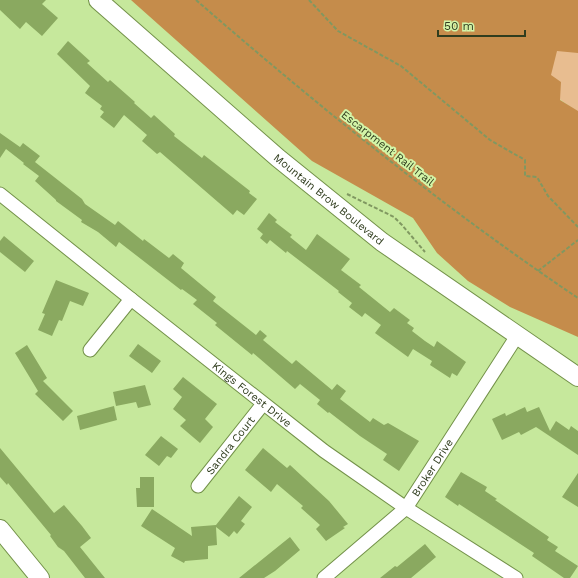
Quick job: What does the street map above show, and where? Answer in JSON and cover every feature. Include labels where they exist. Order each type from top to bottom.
[{"type":"main road","name":"Mountain Brow Boulevard","points":[[98,0],[278,158],[376,238],[516,336],[578,376]]},
{"type":"main road","points":[[0,529],[40,578]]},
{"type":"street","name":"Kings Forest Drive","points":[[0,194],[324,451],[406,508],[516,578]]},
{"type":"street","points":[[90,350],[131,299]]},
{"type":"street","name":"Broker Drive","points":[[324,578],[406,508],[516,336]]},
{"type":"street","name":"Sandra Court","points":[[198,486],[263,404]]},
{"type":"path","name":"Escarpment Rail Trail","points":[[196,0],[260,56],[391,163],[538,271],[578,298]]},
{"type":"path","points":[[309,0],[338,31],[401,66],[490,140],[525,160],[525,176],[537,177],[548,196],[578,227]]},
{"type":"path","points":[[346,193],[394,217],[426,254]]},
{"type":"path","points":[[538,271],[578,240]]},
{"type":"shaded area","points":[[131,0],[578,0],[578,53],[557,51],[551,75],[561,82],[560,100],[578,111],[578,337],[510,307],[468,281],[437,253],[413,218],[312,161]]},
{"type":"shaded area","points":[[578,24],[578,112],[538,84],[554,31]]},
{"type":"building","points":[[0,0],[46,0],[42,4],[58,18],[42,36],[26,22],[20,29],[0,10]]},
{"type":"building","points":[[68,41],[90,61],[87,63],[108,82],[110,80],[151,118],[154,115],[175,134],[174,136],[202,158],[204,155],[250,191],[249,193],[257,199],[244,215],[237,210],[233,215],[160,152],[157,154],[142,141],[147,135],[124,115],[114,128],[100,117],[104,112],[100,109],[102,106],[85,93],[90,86],[57,54]]},
{"type":"building","points":[[0,133],[20,147],[23,143],[40,156],[35,162],[82,199],[85,204],[115,225],[118,221],[143,241],[144,239],[169,258],[173,254],[184,263],[181,268],[216,297],[213,301],[256,335],[260,330],[267,336],[263,340],[292,364],[296,360],[332,390],[337,384],[346,391],[340,399],[370,422],[373,418],[384,425],[388,423],[419,441],[399,471],[383,460],[387,454],[360,436],[329,412],[328,413],[317,404],[320,400],[300,384],[295,389],[253,353],[252,355],[215,325],[217,323],[193,304],[197,300],[182,289],[181,290],[119,242],[116,247],[98,232],[81,222],[82,220],[56,201],[35,181],[39,176],[23,164],[24,163],[6,149],[0,158]]},
{"type":"building","points":[[269,213],[277,220],[275,222],[292,235],[290,237],[306,250],[317,234],[350,259],[341,270],[361,285],[359,287],[390,312],[394,308],[410,320],[407,323],[414,328],[412,331],[425,341],[434,347],[437,341],[466,362],[457,376],[452,373],[450,378],[430,365],[432,361],[413,349],[408,357],[375,333],[381,325],[365,313],[362,317],[349,307],[352,303],[338,292],[339,291],[287,251],[286,253],[270,240],[267,244],[260,238],[263,234],[257,229]]},
{"type":"building","points":[[4,236],[34,261],[25,272],[0,252],[0,241]]},
{"type":"building","points":[[56,280],[89,293],[83,306],[70,301],[62,321],[59,320],[52,336],[38,330],[45,314],[42,313]]},
{"type":"building","points":[[138,344],[161,361],[152,373],[129,356]]},
{"type":"building","points":[[27,345],[47,378],[43,381],[73,411],[63,421],[35,394],[38,391],[15,353]]},
{"type":"building","points":[[183,377],[217,404],[205,419],[213,427],[200,443],[180,426],[186,420],[173,409],[182,397],[173,389]]},
{"type":"building","points":[[145,385],[151,405],[138,408],[136,402],[116,406],[113,392]]},
{"type":"building","points":[[114,406],[117,420],[80,430],[77,416]]},
{"type":"building","points":[[525,407],[527,412],[539,407],[550,431],[556,421],[569,430],[571,426],[578,431],[578,455],[536,427],[521,435],[519,432],[502,440],[492,419],[505,413],[506,416]]},
{"type":"building","points":[[161,436],[178,449],[171,458],[167,456],[159,466],[145,455]]},
{"type":"building","points":[[0,448],[54,513],[64,505],[82,526],[91,538],[80,547],[105,578],[85,578],[64,551],[58,547],[50,536],[51,535],[8,483],[7,485],[0,477]]},
{"type":"building","points":[[263,448],[287,468],[290,465],[329,501],[348,524],[343,527],[345,528],[326,541],[316,529],[320,525],[301,508],[303,506],[277,484],[271,492],[245,470]]},
{"type":"building","points":[[461,472],[487,487],[485,491],[497,499],[495,500],[549,537],[547,540],[558,547],[555,551],[578,566],[570,578],[564,578],[532,556],[534,553],[459,504],[458,506],[445,497]]},
{"type":"building","points":[[578,473],[578,507],[562,497]]},
{"type":"building","points":[[140,477],[154,477],[154,507],[137,507],[136,488],[140,488]]},
{"type":"building","points":[[239,496],[252,507],[241,521],[245,524],[237,534],[234,531],[229,537],[216,527],[217,545],[208,546],[208,559],[185,561],[184,563],[171,556],[175,548],[141,526],[152,509],[192,536],[191,527],[216,525]]},
{"type":"building","points":[[290,537],[300,550],[275,571],[264,578],[239,578]]},
{"type":"building","points":[[425,544],[436,557],[411,578],[380,578],[395,566],[397,567]]}]
